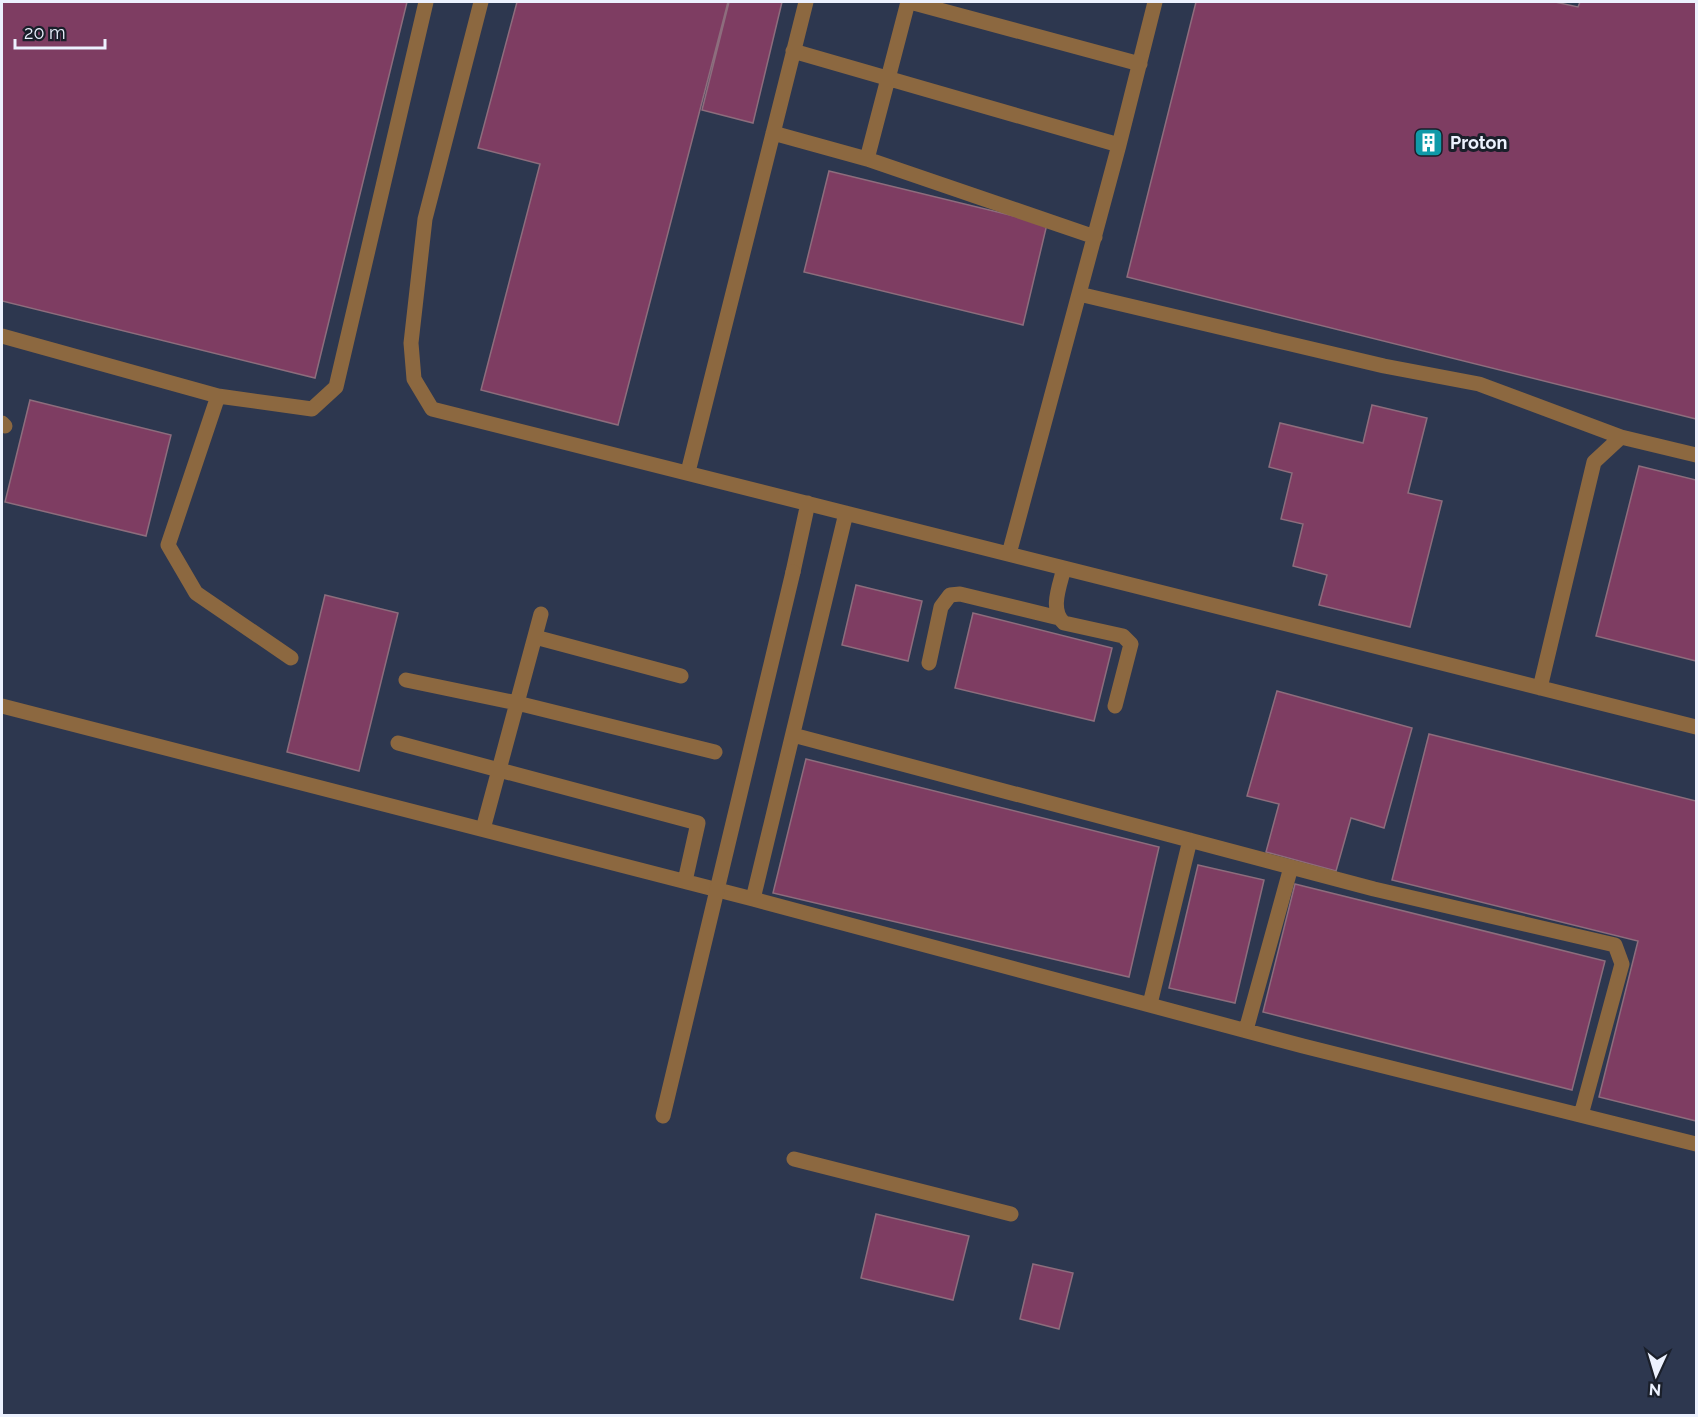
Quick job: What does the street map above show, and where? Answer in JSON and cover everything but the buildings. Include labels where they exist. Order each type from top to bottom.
[{"type":"lane","points":[[2,336],[218,396],[312,409],[336,387],[426,2]]},
{"type":"lane","points":[[481,2],[425,219],[411,343],[414,379],[432,409],[1696,727]]},
{"type":"lane","points":[[688,472],[806,2]]},
{"type":"lane","points":[[867,159],[909,2],[1140,64]]},
{"type":"lane","points":[[1009,554],[1095,237],[1155,2]]},
{"type":"lane","points":[[793,51],[1119,145]]},
{"type":"lane","points":[[773,133],[867,159],[1095,237]]},
{"type":"lane","points":[[1079,294],[1384,366],[1479,384],[1621,436],[1696,455]]},
{"type":"lane","points":[[218,396],[168,545],[196,593],[291,658]]},
{"type":"lane","points":[[1540,687],[1594,462],[1621,436]]},
{"type":"lane","points":[[663,1116],[808,503]]},
{"type":"lane","points":[[753,899],[846,513]]},
{"type":"lane","points":[[1064,568],[1055,609],[1059,618],[1064,623],[1123,636],[1131,644],[1115,706]]},
{"type":"lane","points":[[929,663],[941,607],[950,595],[960,594],[1059,618]]},
{"type":"lane","points":[[483,829],[541,614]]},
{"type":"lane","points":[[535,637],[681,676]]},
{"type":"lane","points":[[406,680],[517,703],[715,752]]},
{"type":"lane","points":[[2,706],[685,881],[1245,1030],[1696,1144]]},
{"type":"lane","points":[[793,735],[1374,889],[1615,945],[1622,964],[1581,1115]]},
{"type":"lane","points":[[398,743],[698,823],[685,881]]},
{"type":"lane","points":[[1150,1004],[1190,840]]},
{"type":"lane","points":[[1245,1030],[1291,867]]},
{"type":"lane","points":[[794,1159],[1011,1214]]},
{"type":"place","name":"Proton","points":[[1429,142]]}]
